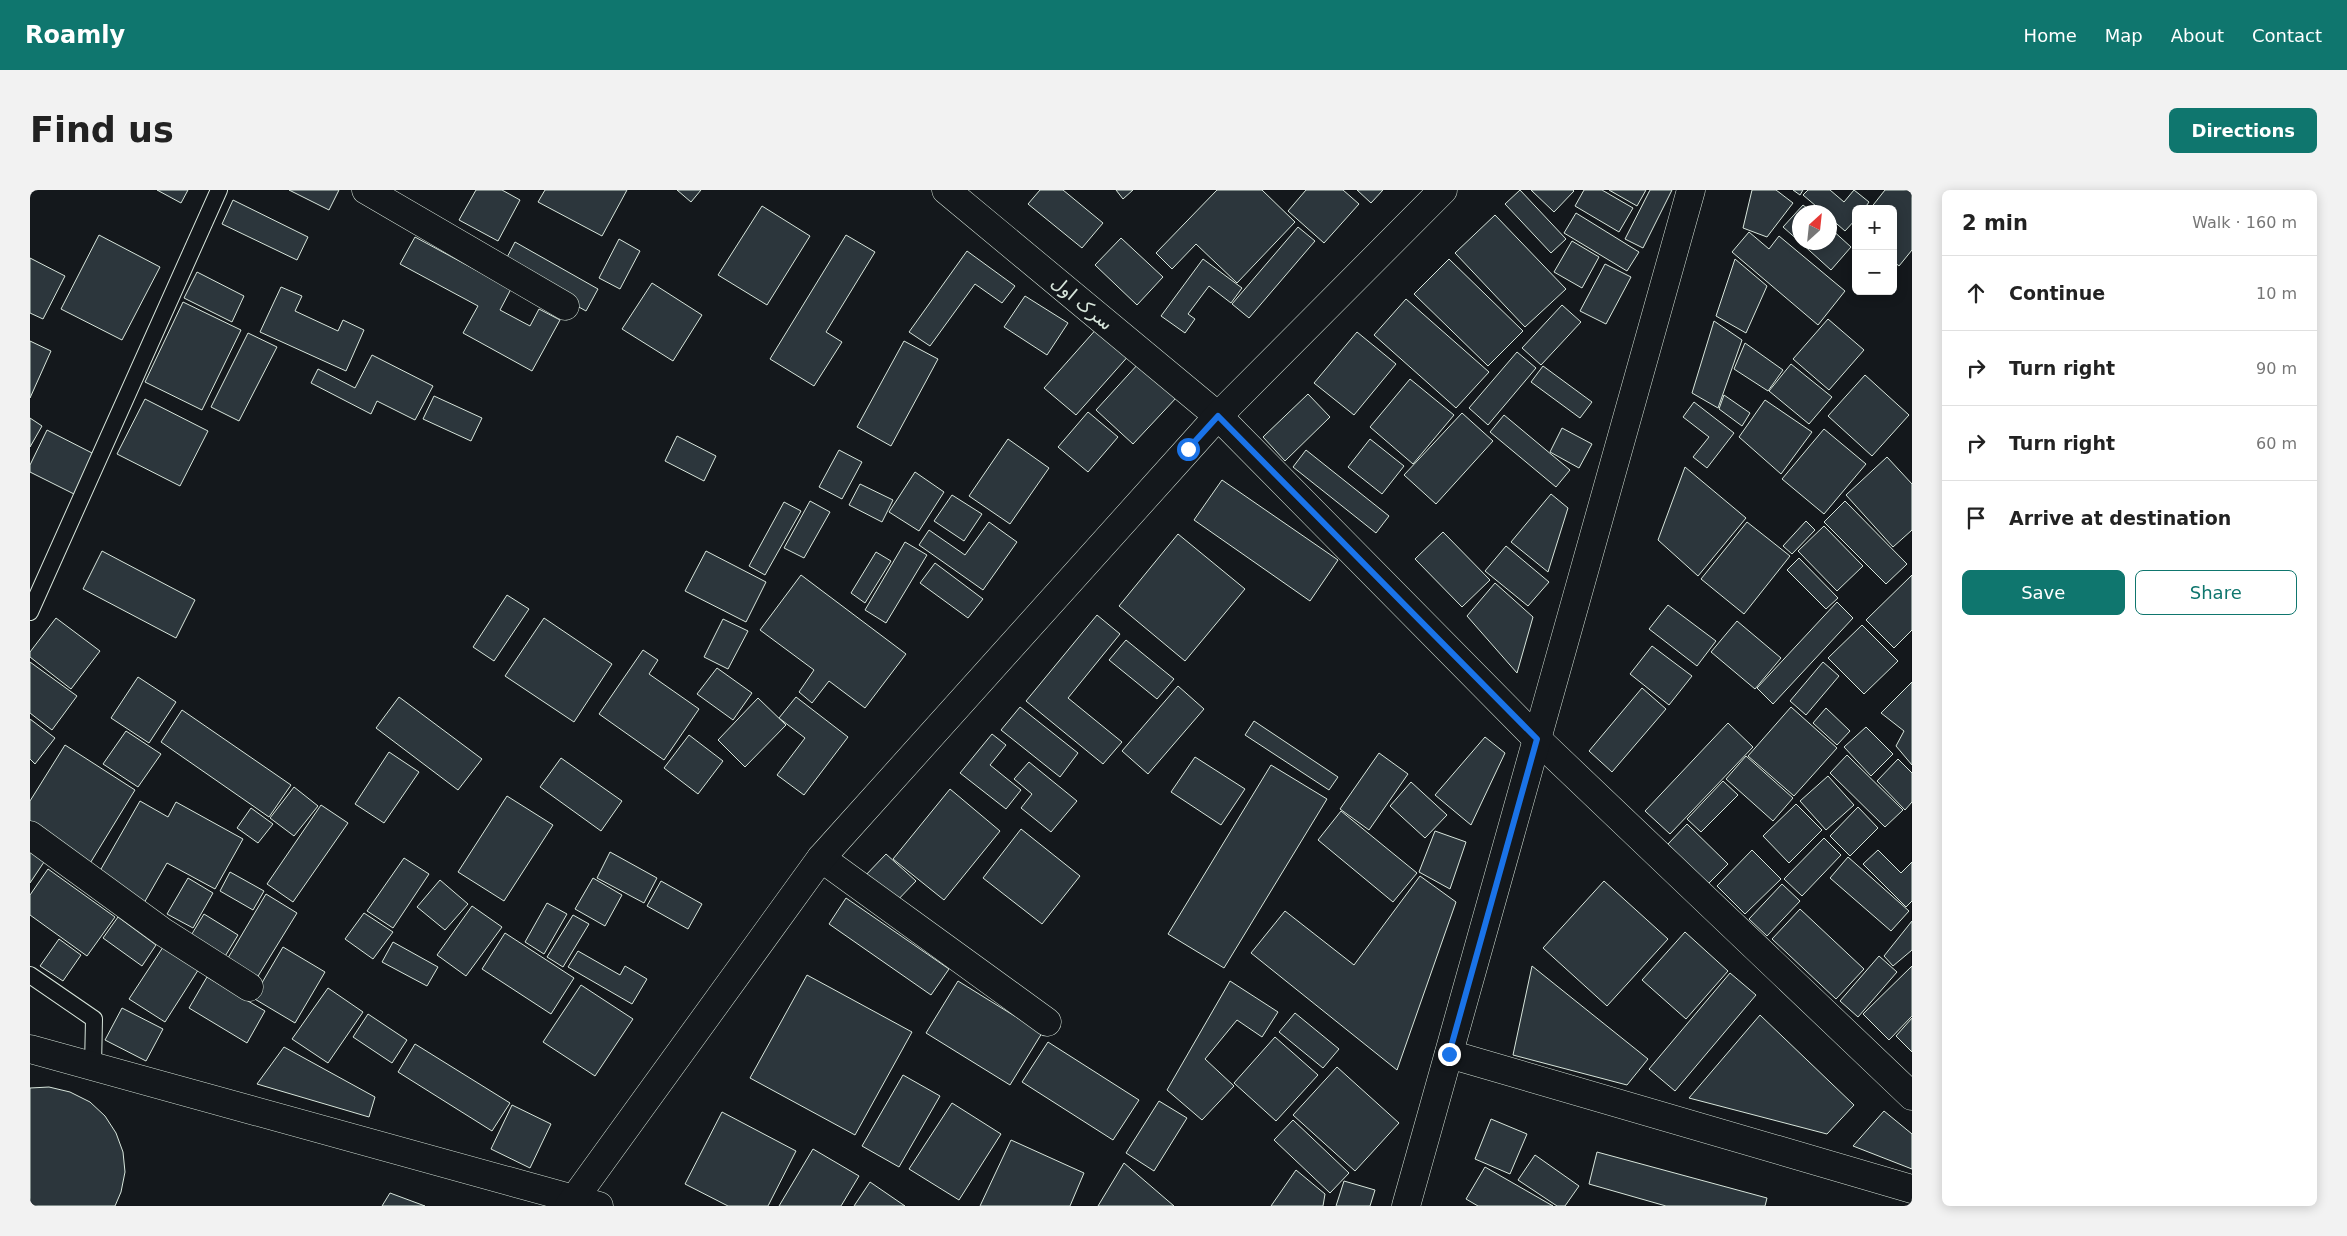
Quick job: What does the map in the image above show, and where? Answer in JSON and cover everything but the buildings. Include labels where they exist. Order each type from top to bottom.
[{"type":"street","points":[[366,190],[565,306]]},
{"type":"street","name":"سرک اول","points":[[946,190],[1218,416],[1537,739],[1912,1096]]},
{"type":"street","points":[[571,1202],[821,858],[1218,416],[1443,190]]},
{"type":"street","points":[[1406,1206],[1691,190]]},
{"type":"street","points":[[30,835],[163,932],[249,987]]},
{"type":"street","points":[[821,858],[1047,1022]]},
{"type":"street","points":[[30,1049],[571,1202],[599,1206]]},
{"type":"street","points":[[1449,1054],[1912,1189]]},
{"type":"lane","points":[[30,612],[219,190]]},
{"type":"lane","points":[[30,975],[94,1019],[93,1066]]},
{"type":"route","points":[[1188,449],[1218,416],[1537,739],[1449,1054]]}]
